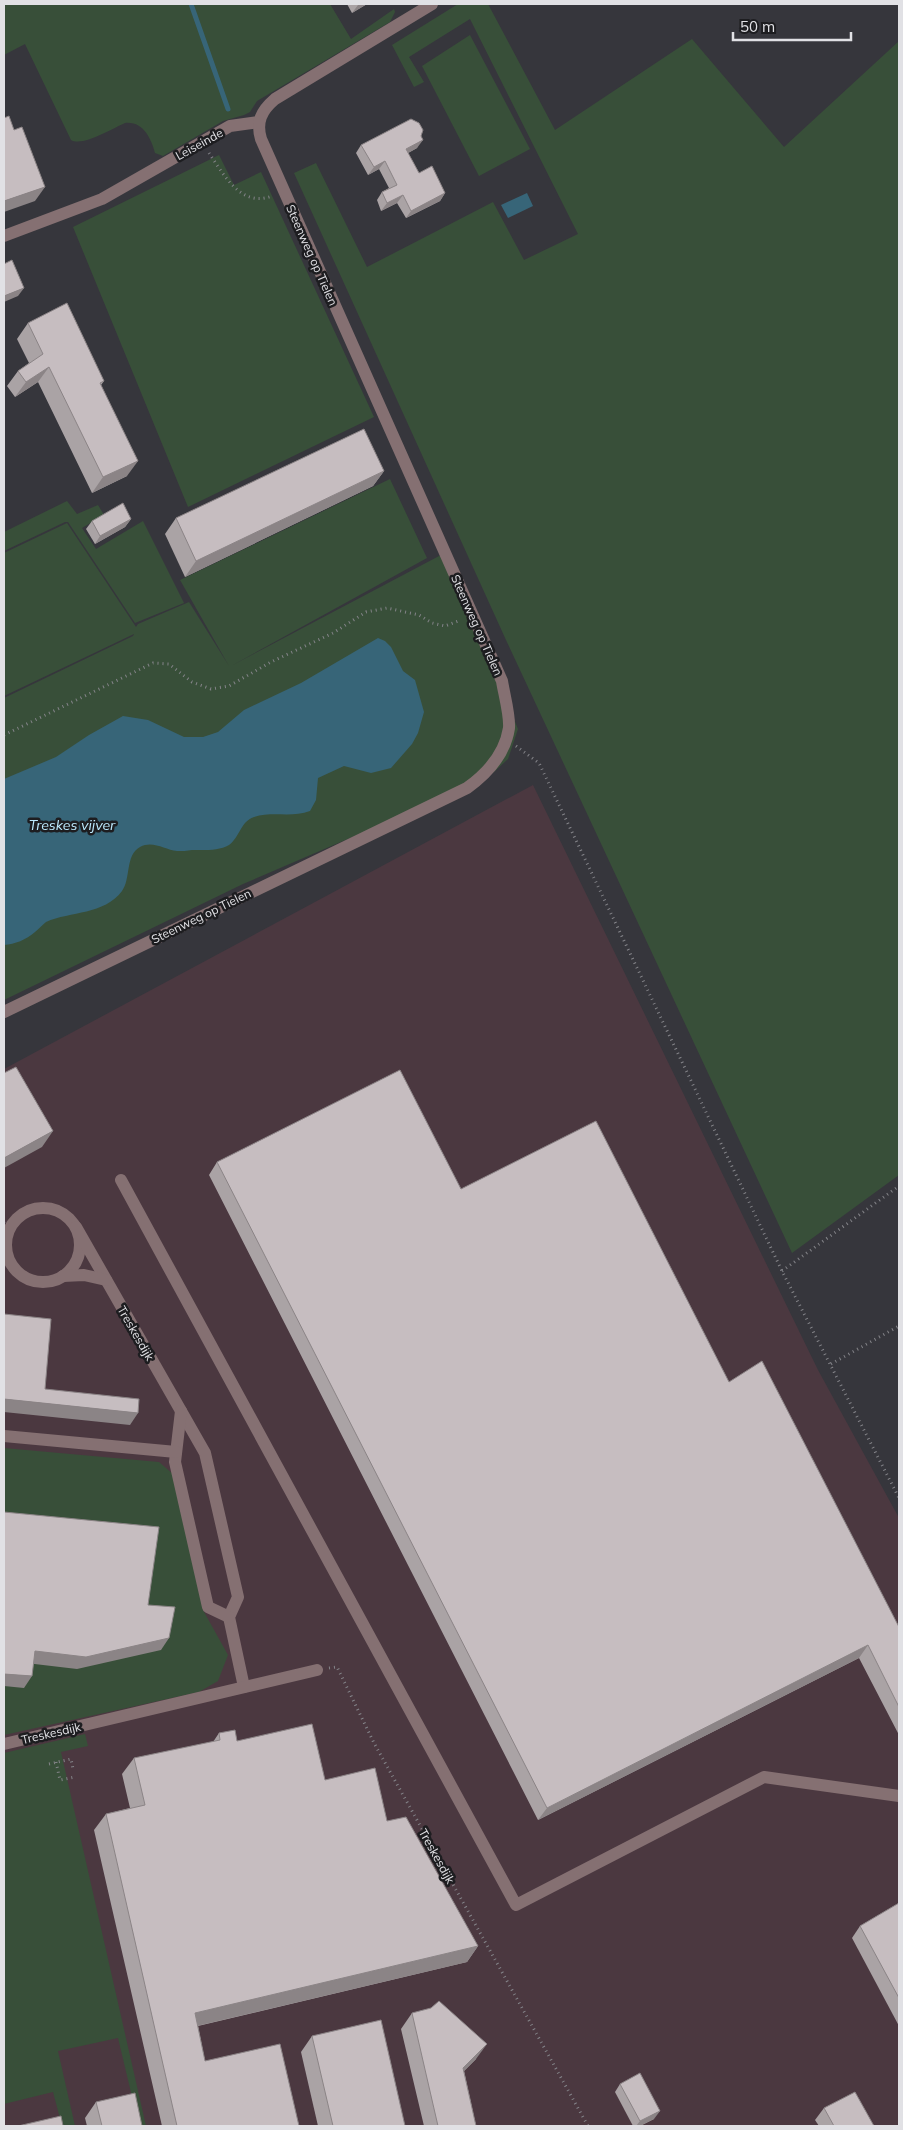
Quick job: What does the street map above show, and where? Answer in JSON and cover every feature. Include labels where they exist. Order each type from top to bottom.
[{"type":"street","points":[[259,122],[264,109],[275,99],[432,4]]},
{"type":"street","name":"Leiseinde","points":[[4,236],[102,199],[230,126],[259,122]]},
{"type":"street","name":"Steenweg op Tielen","points":[[4,1012],[453,795],[481,778],[491,768],[502,750],[509,727],[502,681],[261,139],[259,122]]},
{"type":"street","points":[[120,1180],[516,1905],[764,1777],[899,1796]]},
{"type":"street","name":"Treskesdijk","points":[[106,1280],[84,1275],[63,1276],[53,1281],[42,1282],[22,1275],[14,1268],[6,1248],[7,1224],[27,1211],[38,1208],[50,1208],[69,1218],[76,1227],[181,1411],[205,1454],[238,1597],[229,1617]]},
{"type":"street","points":[[63,1276],[72,1269],[79,1254],[80,1238],[76,1227]]},
{"type":"street","points":[[181,1411],[175,1462],[208,1607],[229,1617],[244,1687]]},
{"type":"street","points":[[4,1436],[176,1452]]},
{"type":"street","name":"Treskesdijk","points":[[4,1744],[317,1670]]},
{"type":"path","points":[[202,143],[232,187],[240,192],[262,200],[284,191]]},
{"type":"path","points":[[4,735],[153,663],[169,664],[192,682],[211,689],[229,686],[271,662],[333,632],[366,612],[387,608],[419,615],[432,623],[445,626],[473,616]]},
{"type":"path","points":[[516,746],[539,763],[782,1270],[899,1498]]},
{"type":"path","points":[[782,1270],[899,1186]]},
{"type":"path","points":[[831,1364],[899,1326]]},
{"type":"path","name":"Treskesdijk","points":[[317,1670],[337,1667],[374,1743],[588,2126]]},
{"type":"path","points":[[49,1764],[71,1759],[73,1769]]},
{"type":"path","points":[[56,1762],[60,1780],[75,1777]]},
{"type":"shaded area","points":[[533,785],[818,1370],[899,1518],[899,2126],[4,2126],[4,1069]]},
{"type":"green space","points":[[4,4],[330,4],[351,39],[394,9],[395,12],[390,22],[257,101],[250,112],[223,121],[163,156],[155,153],[145,132],[137,125],[131,123],[125,123],[83,141],[71,140],[25,44],[4,55]]},
{"type":"green space","points":[[458,4],[488,4],[555,130],[692,39],[784,147],[899,41],[899,1175],[792,1253],[506,640],[294,173],[316,163],[367,267],[493,202],[524,260],[578,234],[470,19],[409,57],[424,82],[414,87],[392,45]]},
{"type":"green space","points":[[470,35],[530,149],[479,176],[422,66]]},
{"type":"green space","points":[[219,155],[234,185],[261,172],[374,417],[188,507],[73,227]]},
{"type":"green space","points":[[390,479],[427,558],[231,666],[441,555],[488,655],[518,729],[508,759],[494,772],[457,792],[243,884],[4,1000],[4,698],[134,634],[4,696],[4,553],[67,523],[136,627],[138,624],[189,602],[229,666],[180,580]]},
{"type":"green space","points":[[67,501],[77,514],[98,505],[104,515],[82,528],[96,549],[143,521],[184,603],[135,623],[68,522],[4,551],[4,532]]},
{"type":"green space","points":[[4,1448],[159,1462],[173,1474],[203,1610],[228,1655],[218,1681],[199,1692],[4,1735]]},
{"type":"green space","points":[[85,1734],[88,1746],[61,1752],[146,2126],[139,2126],[118,2038],[58,2051],[75,2126],[62,2126],[53,2092],[4,2104],[4,1753]]},
{"type":"water","points":[[527,193],[533,206],[508,218],[501,205]]},
{"type":"water","name":"Treskes vijver","points":[[378,638],[385,641],[391,647],[403,671],[415,680],[424,712],[418,733],[412,744],[391,768],[371,773],[344,766],[318,778],[316,800],[310,811],[296,814],[261,815],[249,819],[233,842],[221,848],[177,851],[154,845],[140,847],[135,851],[130,861],[125,886],[115,899],[97,908],[46,922],[32,935],[16,943],[4,945],[4,779],[56,757],[89,735],[123,716],[148,720],[184,737],[203,737],[218,732],[244,710],[301,683]]},
{"type":"building","points":[[9,116],[14,130],[22,127],[45,187],[4,201],[4,118]]},
{"type":"building","points":[[411,119],[419,123],[423,130],[421,136],[423,140],[406,149],[419,173],[432,166],[445,193],[411,211],[403,195],[387,203],[382,192],[397,185],[385,161],[374,167],[361,145]]},
{"type":"building","points":[[12,260],[24,288],[4,296],[4,264]]},
{"type":"building","points":[[67,303],[104,381],[100,383],[138,461],[103,477],[49,367],[26,382],[18,371],[43,354],[28,323]]},
{"type":"building","points":[[364,429],[384,471],[196,561],[176,518]]},
{"type":"building","points":[[123,503],[131,519],[100,536],[92,521]]},
{"type":"building","points":[[16,1067],[53,1131],[4,1158],[4,1073]]},
{"type":"building","points":[[400,1070],[461,1189],[596,1121],[729,1382],[762,1361],[899,1627],[899,1707],[868,1645],[547,1808],[217,1162]]},
{"type":"building","points":[[4,1314],[51,1319],[45,1389],[139,1399],[138,1413],[4,1399]]},
{"type":"building","points":[[4,1512],[159,1527],[148,1605],[175,1607],[169,1638],[86,1657],[35,1651],[32,1676],[4,1674]]},
{"type":"building","points":[[312,1724],[325,1780],[375,1768],[387,1821],[406,1817],[478,1946],[195,2013],[205,2061],[280,2044],[299,2126],[177,2126],[106,1814],[145,1805],[134,1758],[220,1740],[219,1733],[235,1730],[237,1741]]},
{"type":"building","points":[[899,1903],[899,1998],[860,1926]]},
{"type":"building","points":[[439,2001],[487,2044],[463,2068],[476,2126],[438,2126],[412,2013],[431,2008]]},
{"type":"building","points":[[381,2020],[405,2126],[333,2126],[312,2036]]},
{"type":"building","points":[[640,2073],[660,2111],[640,2121],[620,2084]]},
{"type":"building","points":[[855,2092],[874,2126],[834,2126],[824,2108]]},
{"type":"building","points":[[135,2093],[142,2126],[102,2126],[96,2102]]},
{"type":"building","points":[[61,2116],[63,2126],[18,2126]]},
{"type":"waterway","points":[[191,4],[228,109]]}]
